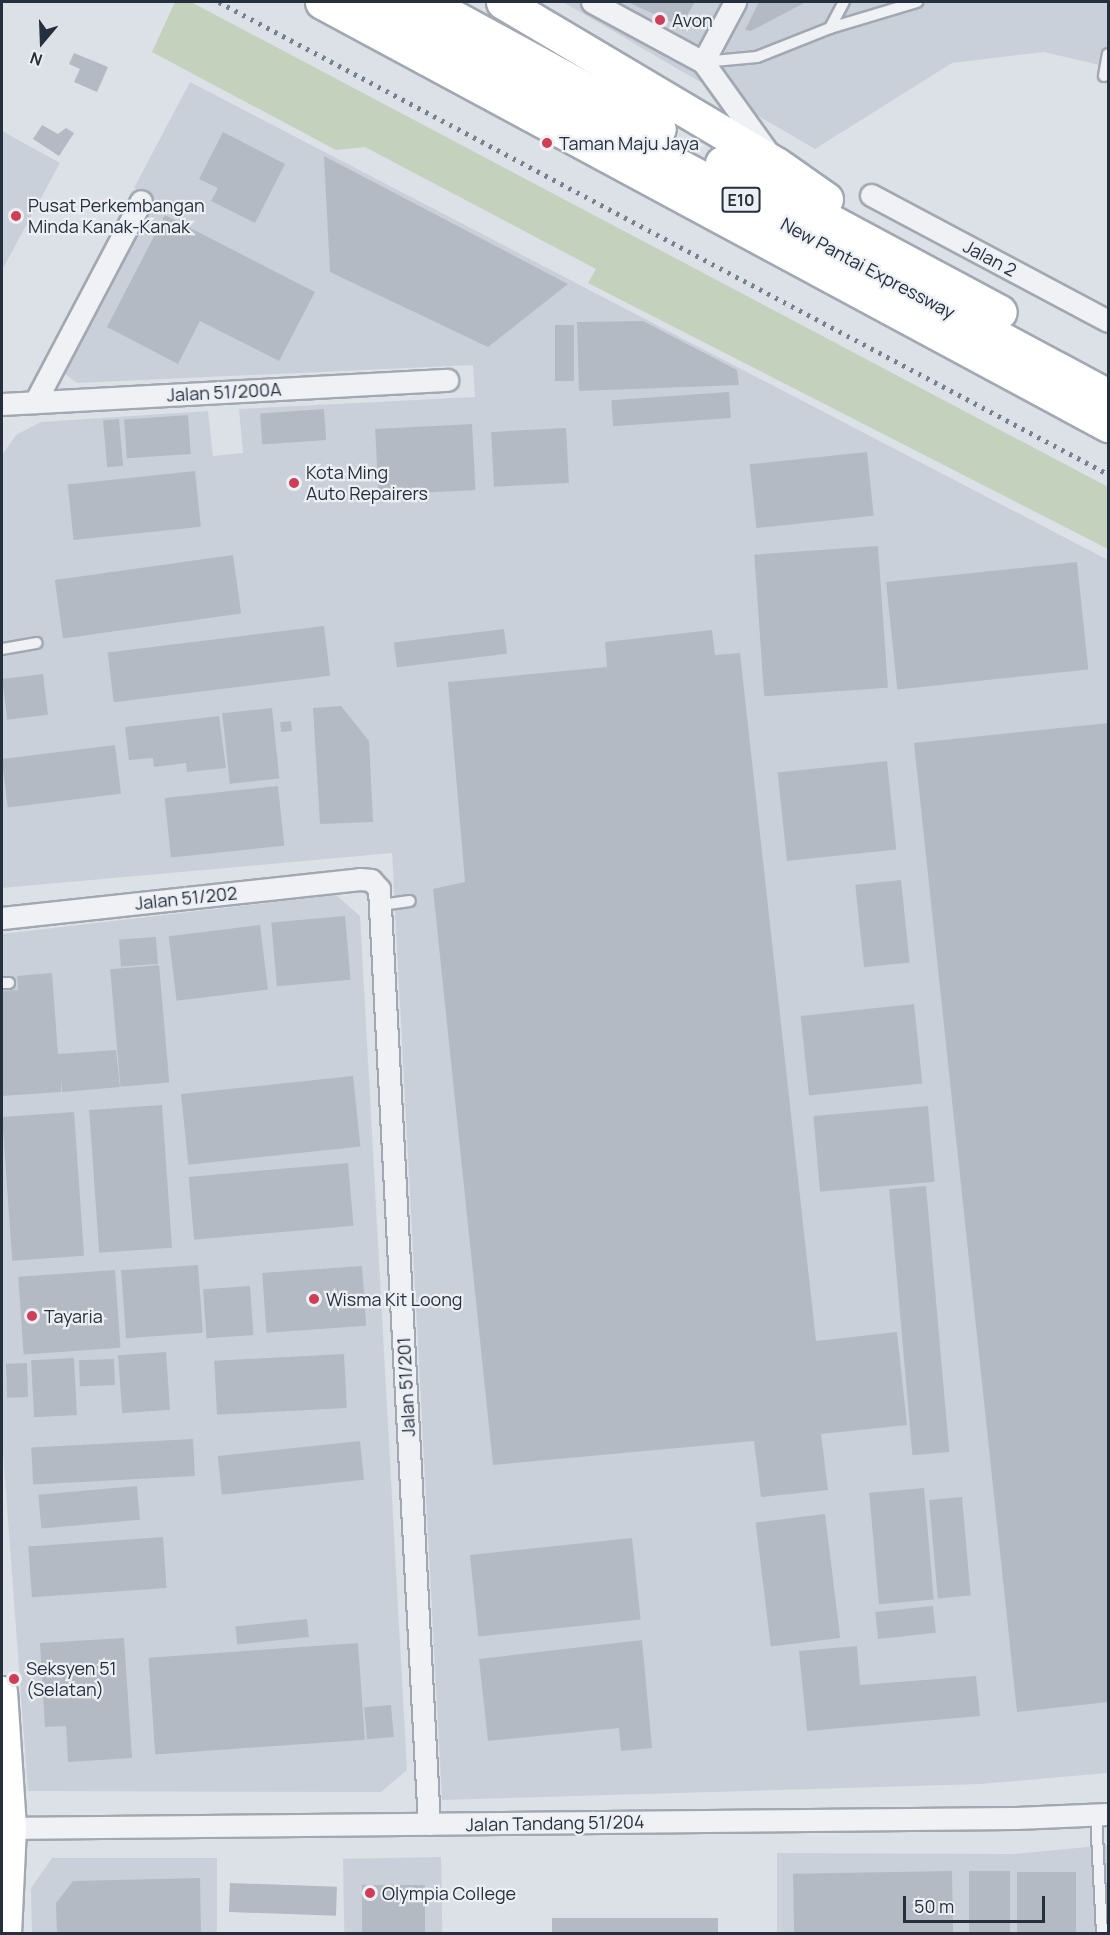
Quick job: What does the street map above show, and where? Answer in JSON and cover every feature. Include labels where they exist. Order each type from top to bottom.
[{"type":"highway","points":[[322,2],[1108,425]]},
{"type":"highway","name":"New Pantai Expressway","points":[[374,2],[1108,396]]},
{"type":"highway","name":"New Pantai Expressway","points":[[426,2],[1108,370]]},
{"type":"highway","points":[[503,2],[776,164],[833,203],[872,244]]},
{"type":"main road","points":[[2,1692],[6,1934]]},
{"type":"street","points":[[592,2],[617,7],[703,62],[776,164]]},
{"type":"street","points":[[703,62],[735,2]]},
{"type":"street","name":"Jalan 2","points":[[871,195],[1106,314]]},
{"type":"street","points":[[35,402],[141,201]]},
{"type":"street","name":"Jalan 51/200A","points":[[2,404],[447,380]]},
{"type":"street","name":"Jalan 51/201","points":[[371,880],[379,889],[381,905],[429,1824]]},
{"type":"street","name":"Jalan 51/202","points":[[2,918],[371,880]]},
{"type":"street","name":"Jalan Tandang 51/204","points":[[6,1828],[1102,1814]]},
{"type":"lane","points":[[830,28],[844,2]]},
{"type":"lane","points":[[703,62],[757,57],[830,28],[917,2]]},
{"type":"lane","points":[[1104,76],[1108,54]]},
{"type":"lane","points":[[2,649],[36,643]]},
{"type":"lane","points":[[381,905],[410,901]]},
{"type":"lane","points":[[1102,1814],[1102,1934]]},
{"type":"shaded area","points":[[563,2],[1108,2],[1108,67],[1044,52],[952,63],[815,149]]},
{"type":"shaded area","points":[[190,82],[1108,560],[1108,1773],[980,1784],[442,1800],[392,853],[2,888],[2,455],[16,435],[41,422],[208,411],[213,456],[243,453],[239,409],[475,397],[473,365],[77,383],[65,374],[156,200],[134,188]]},
{"type":"shaded area","name":"Pusat Perkembangan Minda Kanak-Kanak","points":[[2,131],[60,163],[2,270]]},
{"type":"shaded area","points":[[336,895],[360,916],[407,1770],[381,1792],[28,1791],[2,1438],[2,934]]},
{"type":"shaded area","points":[[1108,1845],[1108,1933],[777,1933],[777,1853],[1013,1854]]},
{"type":"shaded area","points":[[441,1857],[442,1933],[344,1934],[343,1859]]},
{"type":"shaded area","points":[[52,1858],[217,1858],[217,1933],[32,1933],[31,1888]]},
{"type":"green space","points":[[175,2],[191,2],[1108,487],[1108,549],[588,283],[596,269],[365,147],[336,150],[152,52]]},
{"type":"building","points":[[628,2],[695,2],[685,19],[671,22]]},
{"type":"building","points":[[759,2],[806,2],[751,31],[745,30]]},
{"type":"building","points":[[74,53],[108,67],[97,92],[74,82],[80,69],[69,64]]},
{"type":"building","points":[[42,125],[58,134],[66,128],[74,133],[59,156],[33,139]]},
{"type":"building","points":[[223,132],[285,164],[255,223],[211,201],[218,188],[199,179]]},
{"type":"building","points":[[324,156],[568,284],[488,347],[330,272]]},
{"type":"building","points":[[165,215],[315,292],[279,361],[200,321],[178,364],[107,327]]},
{"type":"building","points":[[643,321],[737,370],[739,385],[579,391],[577,322]]},
{"type":"building","points":[[555,325],[574,325],[574,381],[555,381]]},
{"type":"building","points":[[729,392],[731,418],[613,426],[611,400]]},
{"type":"building","points":[[324,409],[326,440],[262,444],[260,413]]},
{"type":"building","points":[[188,415],[191,454],[127,458],[124,419]]},
{"type":"building","points":[[119,419],[123,466],[107,467],[103,420]]},
{"type":"building","points":[[472,424],[475,490],[379,495],[375,429]]},
{"type":"building","points":[[566,428],[569,483],[494,487],[491,432]]},
{"type":"building","points":[[867,452],[874,516],[756,528],[750,464]]},
{"type":"building","points":[[195,471],[201,527],[74,540],[68,484]]},
{"type":"building","points":[[878,546],[888,688],[764,696],[754,555]]},
{"type":"building","points":[[233,555],[241,613],[63,638],[55,580]]},
{"type":"building","points":[[1077,562],[1088,669],[897,689],[886,582]]},
{"type":"building","points":[[324,626],[330,676],[114,702],[108,653]]},
{"type":"building","points":[[504,629],[507,654],[397,667],[394,643]]},
{"type":"building","points":[[712,630],[715,655],[740,653],[816,1341],[897,1332],[907,1425],[821,1434],[828,1490],[761,1497],[754,1441],[493,1465],[433,889],[465,882],[448,682],[607,667],[605,642]]},
{"type":"building","points":[[43,674],[48,715],[7,720],[2,679]]},
{"type":"building","points":[[341,706],[369,741],[373,822],[320,824],[313,708]]},
{"type":"building","points":[[272,708],[279,779],[230,784],[222,713]]},
{"type":"building","points":[[219,716],[226,768],[187,772],[186,763],[154,767],[153,758],[129,760],[125,727]]},
{"type":"building","points":[[291,721],[292,731],[281,732],[280,722]]},
{"type":"building","points":[[1108,723],[1108,1702],[1017,1712],[914,743]]},
{"type":"building","points":[[115,745],[121,794],[8,808],[2,759]]},
{"type":"building","points":[[887,761],[896,850],[787,861],[778,772]]},
{"type":"building","points":[[278,786],[284,846],[171,858],[165,798]]},
{"type":"building","points":[[901,880],[910,963],[864,967],[855,885]]},
{"type":"building","points":[[345,916],[351,980],[277,986],[271,922]]},
{"type":"building","points":[[260,925],[268,990],[177,1001],[169,936]]},
{"type":"building","points":[[156,937],[158,964],[121,967],[119,940]]},
{"type":"building","points":[[159,965],[169,1083],[120,1087],[110,969]]},
{"type":"building","points":[[52,973],[58,1054],[116,1050],[120,1087],[62,1092],[61,1078],[61,1092],[2,1096],[2,991],[18,990],[17,976]]},
{"type":"building","points":[[914,1004],[922,1084],[809,1095],[801,1016]]},
{"type":"building","points":[[353,1076],[360,1147],[188,1165],[181,1094]]},
{"type":"building","points":[[162,1105],[172,1248],[99,1253],[89,1110]]},
{"type":"building","points":[[928,1106],[935,1182],[820,1192],[813,1116]]},
{"type":"building","points":[[74,1112],[84,1256],[12,1261],[2,1117]]},
{"type":"building","points":[[348,1163],[353,1226],[194,1240],[189,1177]]},
{"type":"building","points":[[926,1186],[949,1452],[912,1455],[889,1189]]},
{"type":"building","points":[[198,1265],[203,1333],[126,1338],[121,1270]]},
{"type":"building","name":"Wisma Kit Loong","points":[[362,1266],[366,1326],[266,1333],[262,1273]]},
{"type":"building","points":[[115,1270],[120,1348],[24,1355],[18,1277]]},
{"type":"building","points":[[250,1286],[253,1335],[207,1338],[203,1289]]},
{"type":"building","points":[[166,1352],[170,1410],[122,1413],[118,1355]]},
{"type":"building","points":[[344,1354],[347,1408],[217,1415],[214,1361]]},
{"type":"building","points":[[74,1358],[77,1415],[34,1417],[31,1360]]},
{"type":"building","points":[[114,1359],[115,1385],[80,1386],[79,1360]]},
{"type":"building","points":[[27,1363],[28,1397],[7,1398],[6,1364]]},
{"type":"building","points":[[193,1439],[195,1476],[33,1484],[31,1447]]},
{"type":"building","points":[[360,1441],[364,1480],[222,1495],[218,1456]]},
{"type":"building","points":[[137,1486],[140,1520],[41,1528],[38,1495]]},
{"type":"building","points":[[924,1488],[934,1600],[879,1604],[869,1493]]},
{"type":"building","points":[[962,1497],[971,1596],[938,1598],[929,1500]]},
{"type":"building","points":[[825,1514],[840,1638],[771,1647],[756,1523]]},
{"type":"building","points":[[163,1537],[167,1588],[32,1597],[28,1546]]},
{"type":"building","points":[[632,1538],[641,1620],[478,1637],[470,1555]]},
{"type":"building","points":[[933,1606],[936,1633],[878,1639],[875,1612]]},
{"type":"building","points":[[307,1619],[309,1637],[237,1644],[235,1627]]},
{"type":"building","points":[[124,1638],[132,1758],[68,1762],[66,1726],[45,1727],[40,1643]]},
{"type":"building","points":[[642,1640],[652,1748],[621,1751],[619,1728],[488,1741],[479,1659]]},
{"type":"building","points":[[358,1643],[365,1740],[155,1754],[149,1658]]},
{"type":"building","points":[[857,1646],[860,1685],[976,1676],[980,1716],[807,1731],[799,1651]]},
{"type":"building","points":[[391,1705],[394,1737],[367,1739],[364,1707]]},
{"type":"building","points":[[952,1871],[953,1934],[794,1934],[793,1874]]},
{"type":"building","points":[[969,1871],[1010,1871],[1010,1934],[969,1934]]},
{"type":"building","points":[[1017,1872],[1076,1872],[1076,1934],[1017,1934]]},
{"type":"building","points":[[200,1878],[201,1934],[57,1934],[56,1903],[73,1881]]},
{"type":"building","points":[[230,1883],[337,1887],[336,1916],[229,1912]]},
{"type":"building","points":[[362,1885],[425,1885],[425,1934],[362,1934]]},
{"type":"building","points":[[552,1918],[718,1918],[718,1934],[552,1934]]},
{"type":"railway","points":[[219,2],[1108,474]]},
{"type":"place","name":"Avon","points":[[660,20]]},
{"type":"place","name":"Taman Maju Jaya","points":[[547,143]]},
{"type":"place","name":"Pusat Perkembangan Minda Kanak-Kanak","points":[[16,216]]},
{"type":"place","name":"Kota Ming Auto Repairers","points":[[294,483]]},
{"type":"place","name":"Wisma Kit Loong","points":[[314,1299]]},
{"type":"place","name":"Tayaria","points":[[32,1316]]},
{"type":"place","name":"Seksyen 51 (Selatan)","points":[[14,1679]]},
{"type":"place","name":"Olympia College","points":[[370,1893]]}]
